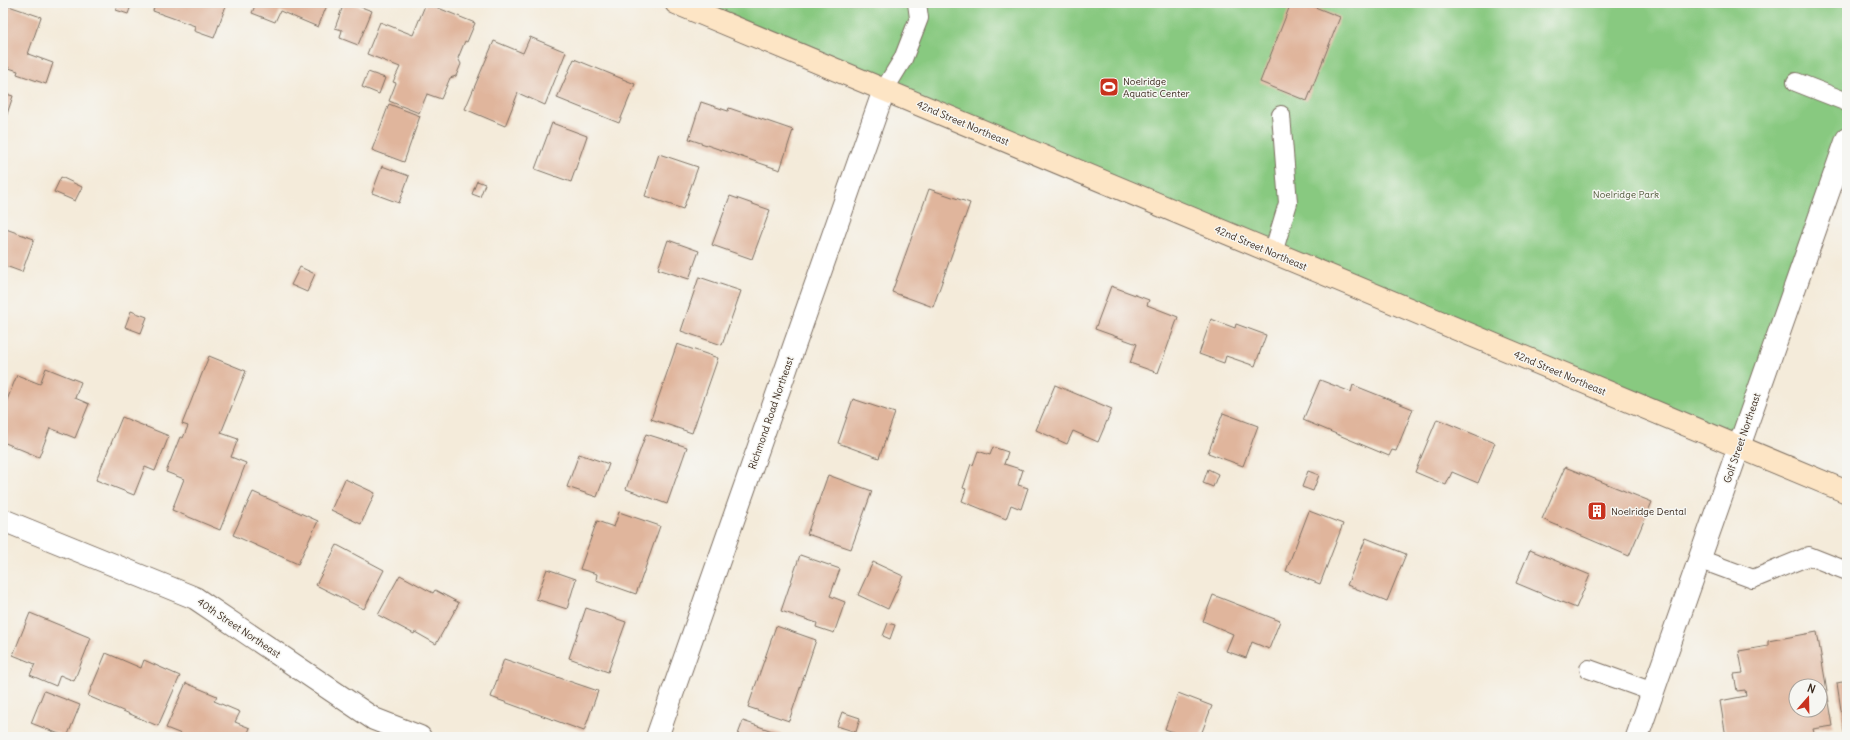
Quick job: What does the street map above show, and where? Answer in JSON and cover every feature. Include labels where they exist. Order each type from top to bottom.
[{"type":"street","name":"42nd Street Northeast","points":[[676,3],[1738,448],[1847,492]]},
{"type":"street","name":"Richmond Road Northeast","points":[[657,737],[884,90]]},
{"type":"street","name":"Golf Street Northeast","points":[[1637,737],[1847,139]]},
{"type":"street","name":"40th Street Northeast","points":[[3,520],[195,598],[374,719],[420,737]]},
{"type":"lane","points":[[884,90],[903,59],[919,18],[917,3]]},
{"type":"lane","points":[[1796,82],[1847,102]]},
{"type":"lane","points":[[1272,253],[1288,203],[1281,115]]},
{"type":"lane","points":[[1699,559],[1753,579],[1809,556],[1847,571]]},
{"type":"lane","points":[[1589,669],[1653,692]]},
{"type":"green space","name":"Noelridge Park","points":[[676,3],[1847,3],[1847,139],[1738,448]]},
{"type":"building","points":[[119,3],[132,3],[128,14],[116,10]]},
{"type":"building","points":[[155,3],[227,3],[214,38],[194,31],[195,26],[153,11]]},
{"type":"building","points":[[256,3],[328,3],[318,27],[280,11],[275,22],[252,13]]},
{"type":"building","points":[[344,3],[350,3],[372,11],[358,45],[340,38],[342,30],[335,28]]},
{"type":"building","points":[[426,3],[475,23],[458,58],[461,64],[456,76],[450,78],[441,99],[427,94],[419,113],[389,101],[396,83],[393,82],[400,67],[367,54],[380,22],[413,35]]},
{"type":"building","points":[[1291,3],[1305,3],[1340,17],[1307,101],[1260,82]]},
{"type":"building","points":[[3,4],[41,17],[28,54],[53,63],[46,84],[17,74],[18,71],[3,66]]},
{"type":"building","points":[[530,37],[566,52],[545,105],[518,93],[505,126],[465,109],[494,41],[523,53]]},
{"type":"building","points":[[574,59],[635,84],[619,123],[557,98]]},
{"type":"building","points":[[368,72],[385,78],[379,94],[362,87]]},
{"type":"building","points":[[3,93],[13,96],[3,126]]},
{"type":"building","points":[[701,102],[728,111],[729,108],[793,130],[780,170],[689,139]]},
{"type":"building","points":[[389,104],[420,116],[404,162],[372,150]]},
{"type":"building","points":[[552,123],[587,136],[571,182],[535,169]]},
{"type":"building","points":[[659,154],[698,167],[683,209],[645,196]]},
{"type":"building","points":[[382,166],[409,176],[399,203],[372,193]]},
{"type":"building","points":[[61,177],[82,187],[75,201],[54,192]]},
{"type":"building","points":[[477,181],[485,184],[480,197],[472,194]]},
{"type":"building","points":[[929,189],[970,203],[933,307],[892,292]]},
{"type":"building","points":[[730,196],[770,210],[752,259],[712,245]]},
{"type":"building","points":[[3,228],[34,239],[22,272],[3,265]]},
{"type":"building","points":[[668,240],[699,251],[689,279],[658,269]]},
{"type":"building","points":[[300,267],[315,274],[307,292],[291,285]]},
{"type":"building","points":[[699,277],[741,291],[722,345],[681,331]]},
{"type":"building","points":[[1111,286],[1149,300],[1147,305],[1178,317],[1158,373],[1130,363],[1137,344],[1095,329]]},
{"type":"building","points":[[131,311],[147,317],[141,333],[125,327]]},
{"type":"building","points":[[1211,319],[1235,328],[1236,324],[1266,335],[1255,366],[1226,356],[1224,363],[1199,354]]},
{"type":"building","points":[[677,344],[718,358],[692,433],[651,419]]},
{"type":"building","points":[[209,356],[246,371],[221,433],[238,439],[231,457],[246,463],[220,530],[172,510],[184,479],[166,472],[180,437],[183,438],[188,426],[182,424]]},
{"type":"building","points":[[46,368],[81,382],[75,398],[89,404],[75,438],[50,428],[39,457],[3,442],[3,410],[17,375],[40,384]]},
{"type":"building","points":[[1320,380],[1351,392],[1353,385],[1413,409],[1396,451],[1392,450],[1389,456],[1303,420]]},
{"type":"building","points":[[1055,385],[1112,409],[1098,442],[1073,431],[1067,444],[1036,430]]},
{"type":"building","points":[[853,399],[895,413],[879,458],[838,443]]},
{"type":"building","points":[[1223,413],[1258,426],[1243,466],[1208,453]]},
{"type":"building","points":[[122,417],[169,436],[155,471],[145,467],[134,495],[96,480]]},
{"type":"building","points":[[1437,419],[1495,443],[1478,483],[1452,472],[1446,485],[1415,472]]},
{"type":"building","points":[[646,434],[687,447],[667,504],[626,489]]},
{"type":"building","points":[[993,447],[1008,452],[1004,464],[1023,470],[1018,485],[1028,488],[1021,509],[1011,505],[1006,519],[962,501],[966,489],[963,488],[971,464],[973,465],[978,451],[990,455]]},
{"type":"building","points":[[579,454],[609,464],[597,497],[567,487]]},
{"type":"building","name":"Noelridge Dental","points":[[1565,467],[1652,502],[1629,556],[1542,519]]},
{"type":"building","points":[[1208,469],[1218,474],[1213,487],[1203,483]]},
{"type":"building","points":[[1308,471],[1319,475],[1313,491],[1302,487]]},
{"type":"building","points":[[828,475],[872,491],[851,549],[807,534]]},
{"type":"building","points":[[345,479],[375,493],[361,524],[331,510]]},
{"type":"building","points":[[253,492],[318,521],[298,564],[233,535]]},
{"type":"building","points":[[1309,511],[1343,524],[1320,584],[1286,571]]},
{"type":"building","points":[[619,512],[660,526],[636,594],[596,580],[597,574],[580,569],[597,521],[614,527]]},
{"type":"building","points":[[1366,538],[1406,554],[1387,601],[1347,585]]},
{"type":"building","points":[[337,545],[384,570],[364,609],[316,585]]},
{"type":"building","points":[[1530,550],[1590,575],[1576,608],[1516,583]]},
{"type":"building","points":[[800,555],[840,569],[830,596],[845,602],[834,633],[816,627],[817,623],[781,611]]},
{"type":"building","points":[[873,562],[903,576],[888,609],[858,595]]},
{"type":"building","points":[[547,569],[576,579],[567,609],[536,599]]},
{"type":"building","points":[[400,575],[433,593],[435,590],[459,603],[436,644],[415,632],[414,634],[378,615]]},
{"type":"building","points":[[1213,595],[1280,621],[1269,649],[1252,642],[1246,658],[1226,651],[1233,634],[1203,621]]},
{"type":"building","points":[[586,608],[626,622],[608,672],[569,658]]},
{"type":"building","points":[[30,613],[91,638],[74,681],[60,675],[56,686],[30,675],[35,664],[13,655]]},
{"type":"building","points":[[888,623],[895,625],[890,639],[883,636]]},
{"type":"building","points":[[776,626],[816,640],[789,721],[748,707]]},
{"type":"building","points":[[1817,632],[1825,678],[1788,678],[1788,718],[1828,718],[1828,697],[1833,726],[1813,729],[1815,737],[1726,737],[1720,701],[1746,696],[1745,690],[1737,691],[1734,674],[1743,673],[1739,651],[1768,646],[1768,641]]},
{"type":"building","points":[[106,653],[141,668],[144,660],[180,676],[158,726],[88,696]]},
{"type":"building","points":[[504,659],[598,691],[584,731],[491,697]]},
{"type":"building","points":[[1847,681],[1847,737],[1845,737],[1837,683]]},
{"type":"building","points":[[186,683],[217,696],[214,701],[240,712],[235,722],[250,728],[246,737],[189,737],[166,728]]},
{"type":"building","points":[[44,691],[80,705],[67,737],[31,723]]},
{"type":"building","points":[[1178,693],[1212,706],[1200,737],[1188,737],[1165,729]]},
{"type":"building","points":[[842,712],[860,718],[856,732],[837,726]]},
{"type":"building","points":[[743,721],[784,735],[783,737],[737,737]]},
{"type":"place","name":"Noelridge Aquatic Center","points":[[1109,87]]},
{"type":"place","name":"Noelridge Dental","points":[[1597,511]]}]
